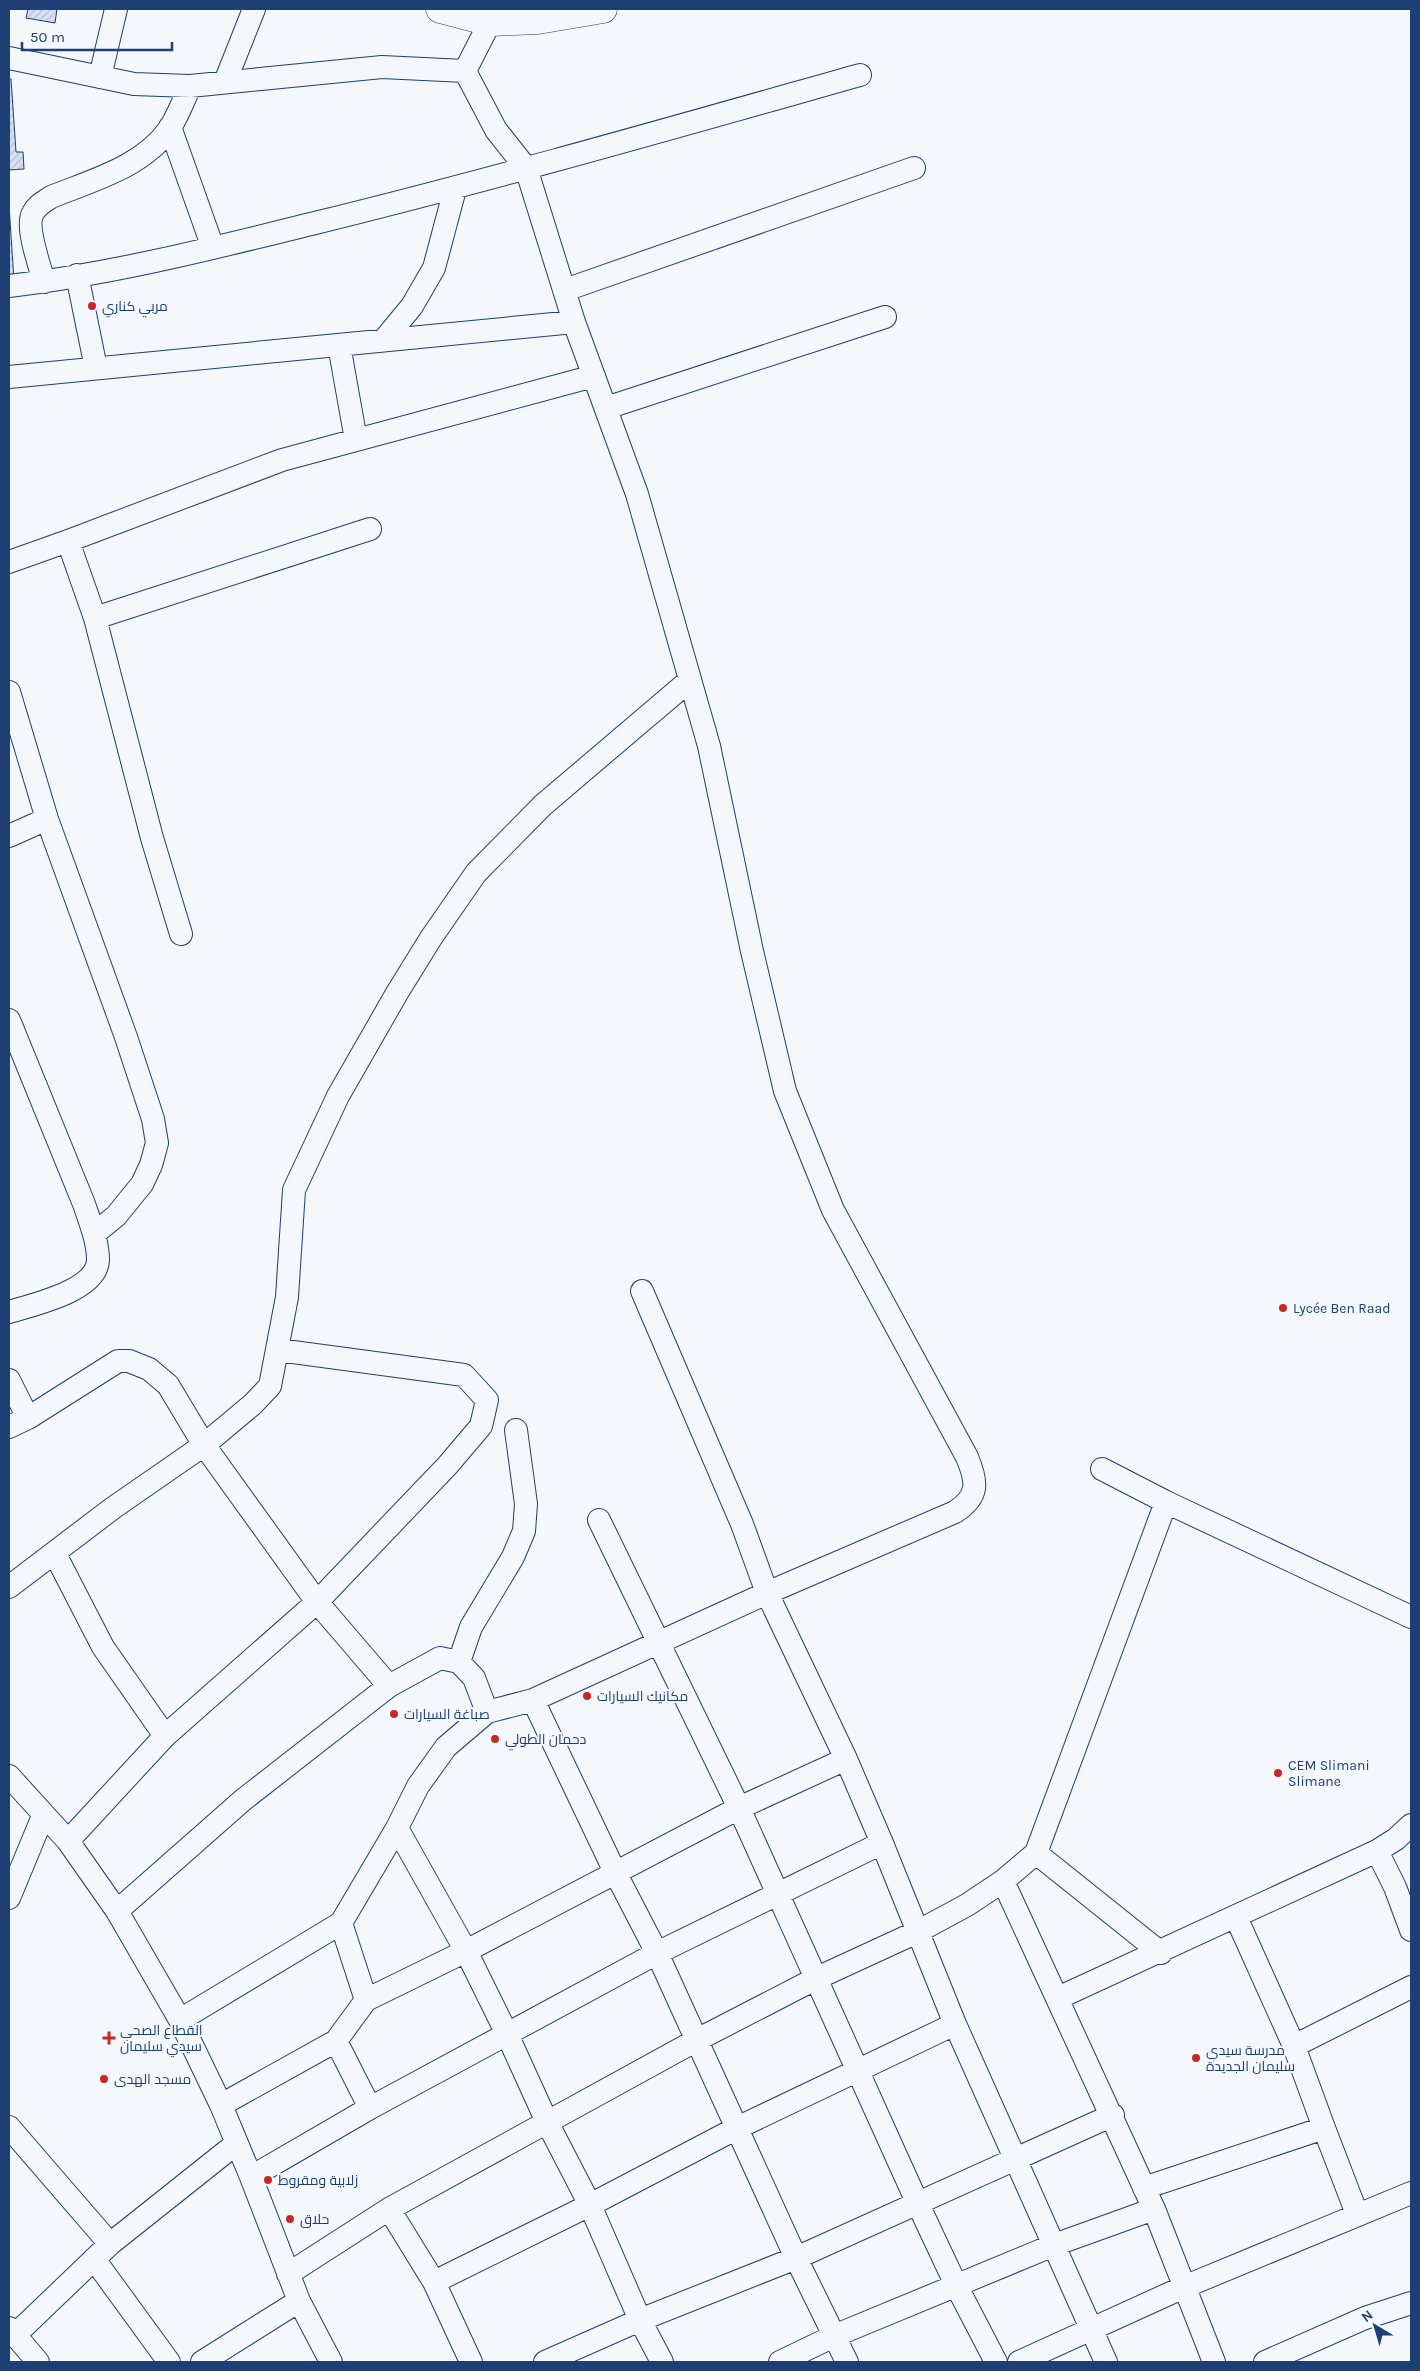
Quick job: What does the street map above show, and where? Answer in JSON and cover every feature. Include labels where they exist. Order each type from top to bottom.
[{"type":"main road","points":[[440,9],[490,22],[524,15],[538,20],[603,9]]},
{"type":"street","points":[[100,77],[116,9]]},
{"type":"street","points":[[225,82],[254,9]]},
{"type":"street","points":[[466,71],[490,22]]},
{"type":"street","points":[[9,58],[134,84],[190,86],[382,67],[466,71]]},
{"type":"street","points":[[180,2020],[341,1923],[397,1828],[418,1786],[446,1746],[487,1712],[533,1700],[767,1593],[956,1512],[968,1504],[974,1491],[974,1475],[967,1457],[833,1210],[785,1091],[752,951],[709,746],[637,494],[574,322],[526,168],[496,130],[466,71]]},
{"type":"street","points":[[9,286],[77,276],[213,248],[455,189],[860,76]]},
{"type":"street","points":[[44,282],[31,228],[32,214],[39,205],[51,197],[136,161],[155,146],[170,127],[190,86]]},
{"type":"street","points":[[170,127],[213,248]]},
{"type":"street","points":[[565,290],[914,168]]},
{"type":"street","points":[[384,340],[412,306],[434,268],[455,189]]},
{"type":"street","points":[[77,276],[96,368]]},
{"type":"street","points":[[606,408],[885,317]]},
{"type":"street","points":[[9,377],[574,322]]},
{"type":"street","points":[[339,345],[356,440]]},
{"type":"street","points":[[9,562],[282,460],[594,376]]},
{"type":"street","points":[[95,618],[370,529]]},
{"type":"street","points":[[68,541],[95,618],[152,838],[181,934]]},
{"type":"street","points":[[9,1587],[55,1554],[113,1508],[204,1444],[253,1404],[270,1386],[286,1298],[294,1190],[338,1096],[426,946],[476,873],[543,805],[690,680]]},
{"type":"street","points":[[9,692],[46,819],[126,1037],[153,1120],[157,1143],[151,1165],[142,1184],[116,1216],[94,1234]]},
{"type":"street","points":[[9,836],[46,819]]},
{"type":"street","points":[[9,1020],[84,1204],[94,1234],[98,1262],[90,1278],[56,1298],[9,1312]]},
{"type":"street","points":[[642,1291],[742,1524],[767,1593],[846,1759],[955,2024],[1106,2362]]},
{"type":"street","points":[[68,1841],[165,1736],[317,1602],[447,1466],[481,1426],[487,1400],[464,1375],[278,1350]]},
{"type":"street","points":[[9,1380],[18,1422],[118,1362],[129,1361],[149,1368],[168,1385],[204,1444],[317,1602],[389,1686]]},
{"type":"street","points":[[459,1662],[471,1627],[513,1557],[524,1532],[526,1504],[516,1430]]},
{"type":"street","points":[[1102,1469],[1166,1502],[1411,1618]]},
{"type":"street","points":[[288,2274],[389,2209],[695,2041],[815,1979],[917,1932],[967,1905],[1003,1881],[1036,1853],[1166,1502]]},
{"type":"street","points":[[599,1520],[739,1808],[917,2202],[957,2287],[996,2362]]},
{"type":"street","points":[[55,1554],[103,1647],[124,1682],[165,1736]]},
{"type":"street","points":[[117,1910],[243,1800],[389,1686],[440,1658],[459,1662],[474,1678],[487,1712]]},
{"type":"street","points":[[533,1700],[615,1872],[656,1952],[695,2041],[796,2258],[847,2362]]},
{"type":"street","points":[[221,2105],[336,2041],[366,2000],[466,1951],[739,1808],[846,1759]]},
{"type":"street","points":[[9,1776],[43,1816],[68,1841],[117,1910],[180,2020],[221,2105],[299,2301],[331,2362]]},
{"type":"street","points":[[9,1898],[43,1816]]},
{"type":"street","points":[[1058,1998],[1377,1851],[1396,1839],[1411,1825]]},
{"type":"street","points":[[397,1828],[466,1951],[507,2034],[547,2122],[590,2205],[640,2320],[662,2362]]},
{"type":"street","points":[[251,2177],[370,2108],[656,1952],[882,1843]]},
{"type":"street","points":[[1377,1851],[1411,1930]]},
{"type":"street","points":[[1036,1853],[1161,1952]]},
{"type":"street","points":[[1003,1881],[1113,2115],[1154,2209],[1214,2362]]},
{"type":"street","points":[[1236,1917],[1294,2046],[1357,2214]]},
{"type":"street","points":[[341,1923],[366,2000]]},
{"type":"street","points":[[1294,2046],[1411,1987]]},
{"type":"street","points":[[434,2282],[590,2205],[737,2128],[955,2024]]},
{"type":"street","points":[[336,2041],[370,2108]]},
{"type":"street","points":[[545,2362],[640,2320],[796,2258],[917,2202],[1017,2160],[1113,2115]]},
{"type":"street","points":[[9,2127],[102,2252],[169,2362]]},
{"type":"street","points":[[1144,2188],[1324,2128]]},
{"type":"street","points":[[38,2362],[12,2332],[102,2252],[237,2143]]},
{"type":"street","points":[[1019,2362],[1090,2328],[1184,2287],[1411,2193]]},
{"type":"street","points":[[389,2209],[434,2282],[471,2362]]},
{"type":"street","points":[[780,2362],[834,2336],[957,2287],[1054,2245],[1154,2209]]},
{"type":"street","points":[[202,2362],[299,2301]]},
{"type":"street","points":[[1265,2362],[1365,2318],[1411,2302]]},
{"type":"building","points":[[28,9],[57,9],[55,23],[26,18]]},
{"type":"building","points":[[9,79],[11,79],[16,152],[23,152],[24,169],[9,170]]},
{"type":"building","points":[[9,205],[14,281],[9,282]]},
{"type":"place","name":"مربي كناري","points":[[92,306]]},
{"type":"place","name":"Lycée Ben Raad","points":[[1283,1308]]},
{"type":"place","name":"مكانيك السيارات","points":[[587,1696]]},
{"type":"place","name":"صباغة السيارات","points":[[394,1714]]},
{"type":"place","name":"دحمان الطولي","points":[[495,1739]]},
{"type":"place","name":"CEM Slimani Slimane","points":[[1278,1773]]},
{"type":"place","name":"القطاع الصحي سيدي سليمان","points":[[109,2038]]},
{"type":"place","name":"مدرسة سيدي سليمان الجديدة","points":[[1196,2058]]},
{"type":"place","name":"مسجد الهدى","points":[[104,2079]]},
{"type":"place","name":"زلابية ومقروط","points":[[268,2180]]},
{"type":"place","name":"حلاق","points":[[290,2219]]}]
